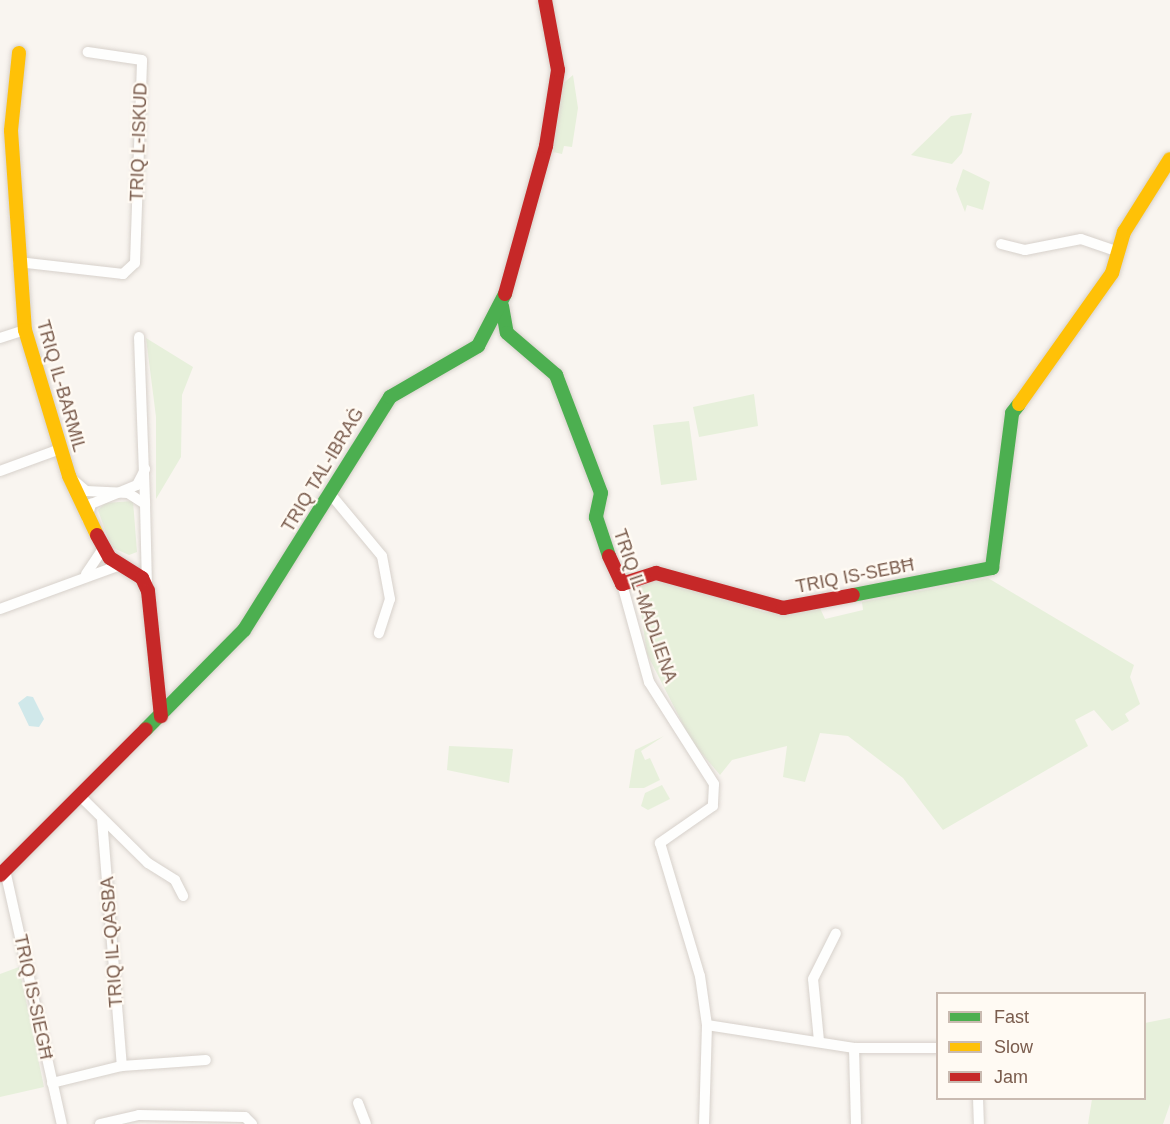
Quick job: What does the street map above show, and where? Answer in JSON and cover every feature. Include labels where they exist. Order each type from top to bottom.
[{"type":"main road","name":"TRIQ TAL-IBRAĠ","points":[[3,872],[81,797],[244,630],[332,496],[362,435],[390,397],[478,346],[502,306],[543,157],[558,70],[545,0]]},
{"type":"main road","name":"TRIQ IL-BARMIL","points":[[19,53],[6,131],[25,330],[60,449],[87,519],[103,549],[125,566],[148,591]]},
{"type":"main road","points":[[1119,252],[1124,232],[1170,159]]},
{"type":"main road","name":"TRIQ IS-SEBĦ","points":[[622,585],[656,573],[783,608],[992,568],[1012,413],[1073,332],[1119,252]]},
{"type":"main road","points":[[478,346],[507,333],[502,306]]},
{"type":"main road","name":"TRIQ IL-MADLIENA","points":[[507,333],[556,375],[601,493],[596,517],[601,539],[622,585]]},
{"type":"main road","points":[[148,591],[161,716]]},
{"type":"street","name":"TRIQ L-ISKUD","points":[[18,262],[123,274],[135,263],[142,60],[88,52]]},
{"type":"street","points":[[1001,244],[1025,250],[1081,239],[1119,252]]},
{"type":"street","points":[[0,338],[25,330]]},
{"type":"street","points":[[139,337],[147,466],[145,504],[148,591]]},
{"type":"street","points":[[0,471],[60,449]]},
{"type":"street","points":[[87,519],[91,504],[137,485],[147,466]]},
{"type":"street","name":"TRIQ IL-BARMIL","points":[[69,476],[86,491],[115,493]]},
{"type":"street","points":[[115,493],[136,496],[145,504]]},
{"type":"street","points":[[332,496],[382,556],[390,599],[379,633]]},
{"type":"street","points":[[84,576],[103,549]]},
{"type":"street","points":[[0,609],[84,576],[125,566],[146,553]]},
{"type":"street","name":"TRIQ IL-MADLIENA","points":[[622,585],[649,681],[714,784],[713,806],[660,843],[700,976],[707,1025],[704,1124]]},
{"type":"street","points":[[81,797],[148,863],[175,880],[183,896]]},
{"type":"street","name":"TRIQ IL-QASBA","points":[[102,819],[122,1066]]},
{"type":"street","name":"TRIQ IS-SIEGĦ","points":[[3,872],[62,1124]]},
{"type":"street","points":[[819,1041],[813,979],[836,933]]},
{"type":"street","points":[[707,1025],[854,1048],[936,1048]]},
{"type":"street","points":[[854,1048],[856,1124]]},
{"type":"street","points":[[52,1083],[122,1066],[206,1060]]},
{"type":"street","points":[[978,1100],[979,1124]]},
{"type":"street","points":[[358,1102],[366,1124]]},
{"type":"street","points":[[100,1124],[139,1115],[245,1117],[252,1124]]},
{"type":"green space","points":[[573,75],[578,108],[572,147],[564,146],[562,154],[553,152],[560,86]]},
{"type":"green space","points":[[972,113],[962,153],[952,164],[911,155],[951,116]]},
{"type":"green space","points":[[963,169],[990,182],[983,210],[967,205],[965,212],[956,189]]},
{"type":"green space","points":[[146,338],[193,367],[182,395],[181,457],[156,499],[156,417]]},
{"type":"green space","points":[[754,394],[758,426],[699,437],[693,407]]},
{"type":"green space","points":[[689,421],[697,480],[661,485],[653,425]]},
{"type":"green space","points":[[133,501],[137,552],[129,555],[111,547],[98,510],[105,503]]},
{"type":"green space","points":[[663,578],[764,612],[819,606],[825,619],[863,610],[862,602],[988,578],[1134,665],[1130,677],[1140,704],[1125,714],[1129,721],[1112,731],[1094,710],[1075,720],[1088,746],[943,830],[903,778],[848,736],[820,733],[805,782],[783,777],[787,746],[732,760],[720,775],[692,742],[647,654],[637,584]]},
{"type":"green space","points":[[664,736],[641,751],[645,760],[650,758],[660,780],[644,788],[629,788],[635,750]]},
{"type":"green space","points":[[449,746],[513,749],[509,783],[447,770]]},
{"type":"green space","points":[[662,785],[670,799],[648,810],[641,806],[645,793]]},
{"type":"green space","points":[[19,967],[44,1087],[0,1097],[0,974]]},
{"type":"green space","points":[[1170,1018],[1170,1104],[1163,1124],[1088,1124],[1092,1100],[1146,1100],[1146,1023]]},
{"type":"water","points":[[27,696],[33,697],[44,719],[39,727],[29,726],[18,703]]},
{"type":"traffic: fast","points":[[146,729],[244,630],[390,397],[478,346],[505,294]]},
{"type":"traffic: fast","points":[[502,306],[507,333],[556,375],[601,493],[596,517],[609,556]]},
{"type":"traffic: fast","points":[[853,595],[992,568],[1012,413],[1019,404]]},
{"type":"traffic: slow","points":[[19,53],[11,131],[25,330],[69,476],[97,535]]},
{"type":"traffic: slow","points":[[1019,404],[1112,273],[1124,232],[1170,159]]},
{"type":"traffic: jam","points":[[505,294],[546,146],[558,70],[545,0]]},
{"type":"traffic: jam","points":[[97,535],[110,558],[142,578],[148,591],[161,716]]},
{"type":"traffic: jam","points":[[609,556],[622,584],[656,573],[783,608],[853,595]]},
{"type":"traffic: jam","points":[[0,875],[146,729]]}]
